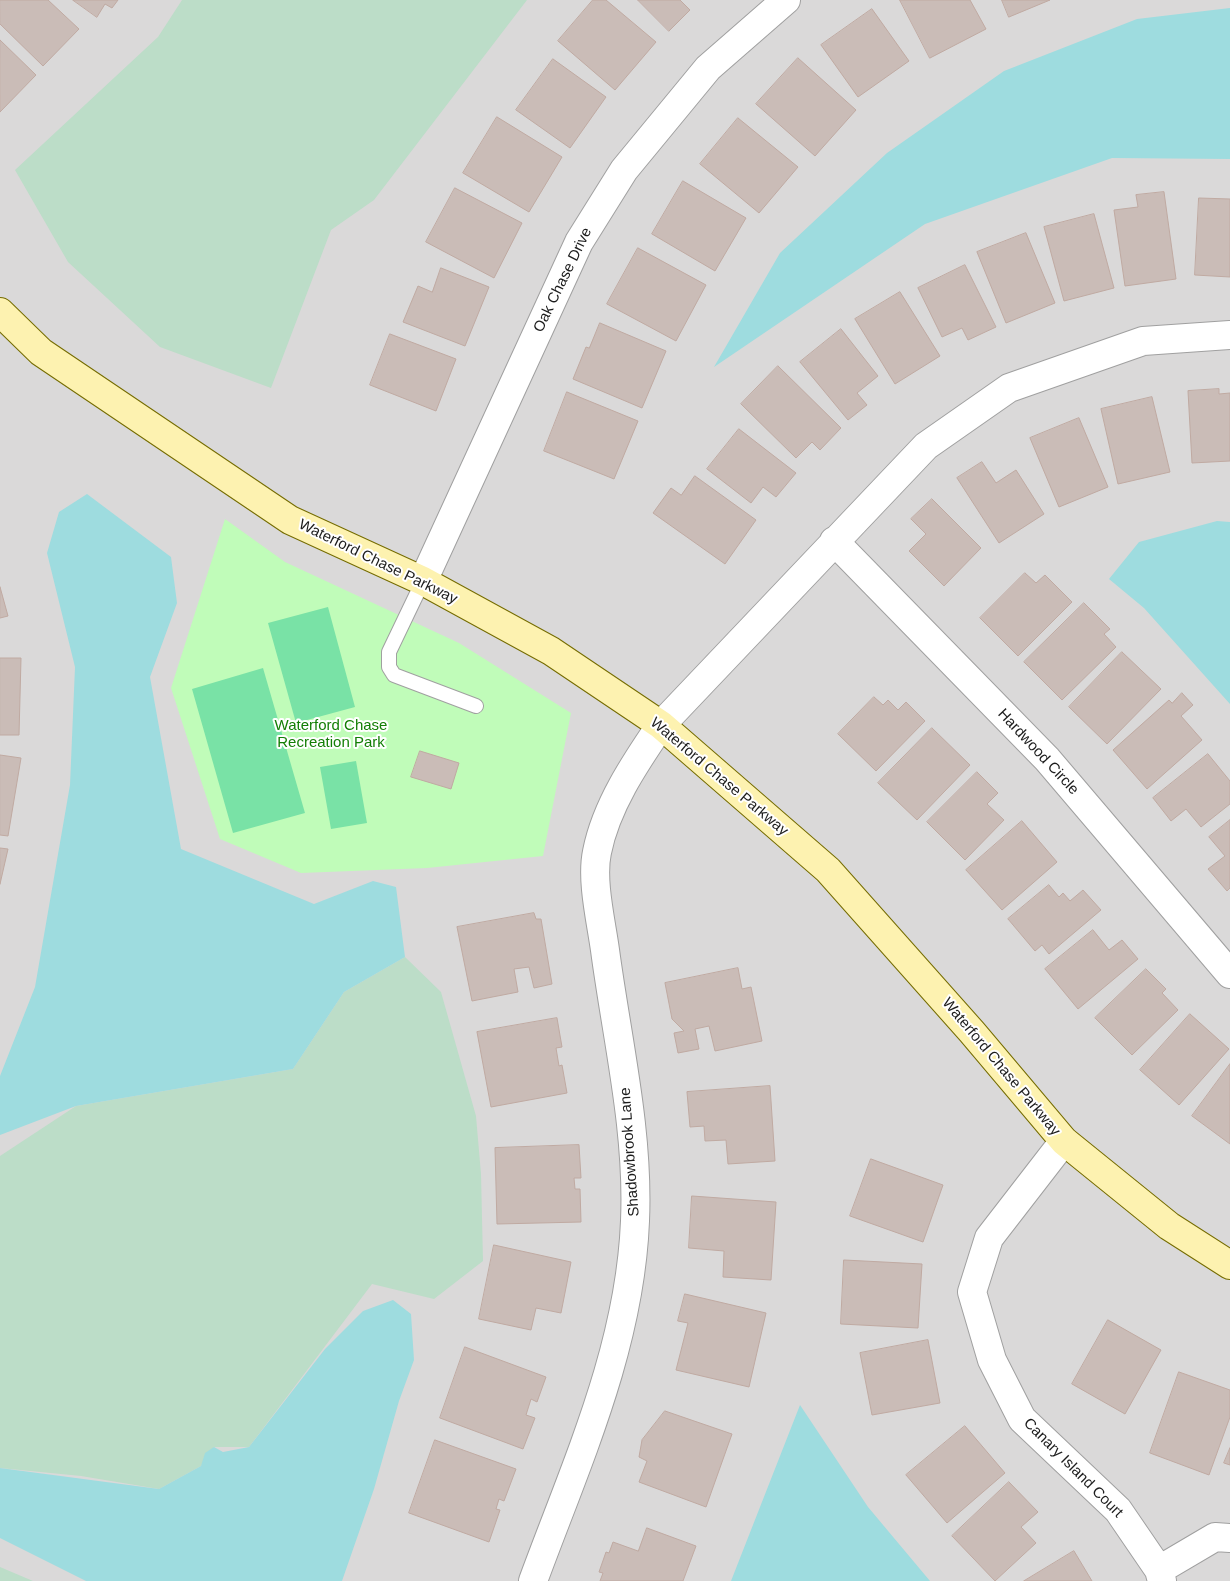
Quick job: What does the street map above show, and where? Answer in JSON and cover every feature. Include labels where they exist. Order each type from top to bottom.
[{"type":"street","name":"Oak Chase Drive","points":[[423,581],[579,242],[624,170],[708,68],[786,0]]},
{"type":"street","name":"Waterford Chase Parkway","points":[[0,312],[41,352],[290,520],[423,581],[550,652],[661,725],[828,870],[972,1032],[1064,1141],[1169,1226],[1230,1265]]},
{"type":"street","points":[[661,725],[926,446],[1009,388],[1143,341],[1230,335]]},
{"type":"street","name":"Hardwood Circle","points":[[834,541],[1047,759],[1230,974]]},
{"type":"street","name":"Shadowbrook Lane","points":[[533,1581],[604,1392],[623,1325],[635,1220],[632,1138],[622,1046],[597,891],[596,854],[605,824],[618,796],[638,758],[661,725]]},
{"type":"street","name":"Canary Island Court","points":[[1064,1141],[988,1238],[972,1292],[992,1360],[1022,1419],[1118,1510],[1161,1575]]},
{"type":"street","points":[[1161,1575],[1215,1537],[1230,1538]]},
{"type":"lane","points":[[423,581],[389,652],[389,667],[394,675],[476,706]]},
{"type":"shaded area","points":[[0,0],[1230,0],[1230,1581],[0,1581]]},
{"type":"green space","points":[[182,0],[527,0],[374,200],[331,230],[271,388],[160,347],[68,262],[15,170],[158,37]]},
{"type":"green space","name":"Waterford Chase Recreation Park","points":[[225,519],[285,562],[459,643],[571,713],[543,856],[427,868],[301,873],[220,839],[171,688]]},
{"type":"green space","points":[[328,607],[355,707],[296,723],[268,623]]},
{"type":"green space","points":[[263,668],[305,813],[233,833],[192,689]]},
{"type":"green space","points":[[356,761],[367,823],[331,829],[320,767]]},
{"type":"green space","points":[[405,957],[441,992],[476,1116],[481,1174],[483,1261],[434,1299],[372,1284],[249,1447],[214,1447],[201,1466],[159,1489],[81,1476],[0,1468],[0,1156],[76,1106],[293,1069],[344,992]]},
{"type":"green space","points":[[0,1567],[33,1581],[0,1581]]},
{"type":"water","points":[[1230,8],[1230,159],[1112,158],[925,224],[714,367],[780,253],[887,153],[1004,71],[1137,19]]},
{"type":"water","points":[[87,494],[171,557],[177,603],[150,677],[181,849],[314,904],[373,881],[396,887],[405,957],[344,992],[293,1069],[76,1106],[0,1135],[0,1076],[35,987],[70,785],[75,667],[47,553],[59,512]]},
{"type":"water","points":[[1217,521],[1230,522],[1230,704],[1144,608],[1109,579],[1139,542]]},
{"type":"water","points":[[393,1300],[411,1314],[414,1360],[399,1401],[374,1489],[342,1581],[86,1581],[0,1538],[0,1468],[159,1489],[201,1466],[205,1453],[214,1447],[223,1452],[249,1447],[325,1349],[363,1311]]},
{"type":"water","points":[[800,1405],[868,1507],[930,1581],[731,1581]]},
{"type":"building","points":[[0,0],[48,0],[79,29],[43,66],[0,24]]},
{"type":"building","points":[[73,0],[118,0],[112,8],[105,4],[97,17]]},
{"type":"building","points":[[593,0],[606,0],[656,42],[615,90],[558,41]]},
{"type":"building","points":[[638,0],[680,0],[690,10],[669,31]]},
{"type":"building","points":[[900,0],[970,0],[986,29],[930,58]]},
{"type":"building","points":[[1002,0],[1050,0],[1009,17]]},
{"type":"building","points":[[872,9],[909,61],[858,97],[821,45]]},
{"type":"building","points":[[0,40],[36,75],[0,112]]},
{"type":"building","points":[[798,58],[856,110],[815,156],[756,104]]},
{"type":"building","points":[[553,59],[606,97],[570,148],[516,110]]},
{"type":"building","points":[[497,117],[562,157],[529,212],[463,173]]},
{"type":"building","points":[[738,118],[798,167],[759,213],[700,164]]},
{"type":"building","points":[[683,181],[746,218],[715,271],[652,234]]},
{"type":"building","points":[[455,188],[522,223],[494,278],[426,242]]},
{"type":"building","points":[[1164,192],[1176,279],[1125,286],[1114,210],[1138,207],[1136,195]]},
{"type":"building","points":[[1199,198],[1230,199],[1230,277],[1195,275]]},
{"type":"building","points":[[1094,214],[1114,288],[1064,301],[1044,227]]},
{"type":"building","points":[[1026,233],[1055,303],[1006,323],[977,252]]},
{"type":"building","points":[[638,248],[706,285],[676,341],[607,304]]},
{"type":"building","points":[[965,265],[996,327],[968,340],[962,328],[942,337],[918,288]]},
{"type":"building","points":[[441,268],[489,287],[465,346],[403,322],[418,286],[432,292]]},
{"type":"building","points":[[900,292],[940,356],[895,384],[855,319]]},
{"type":"building","points":[[600,323],[666,351],[642,408],[573,379],[586,347],[589,348]]},
{"type":"building","points":[[841,329],[878,376],[857,393],[867,405],[848,420],[800,362]]},
{"type":"building","points":[[390,334],[456,359],[436,411],[370,385]]},
{"type":"building","points":[[778,366],[841,428],[820,450],[812,442],[796,458],[741,404]]},
{"type":"building","points":[[1219,389],[1219,394],[1230,393],[1230,461],[1192,463],[1188,391]]},
{"type":"building","points":[[567,392],[638,421],[614,479],[544,451]]},
{"type":"building","points":[[1152,397],[1170,472],[1118,484],[1101,409]]},
{"type":"building","points":[[1079,418],[1108,487],[1059,507],[1030,438]]},
{"type":"building","points":[[739,429],[796,473],[776,497],[763,487],[751,503],[707,469]]},
{"type":"building","points":[[982,462],[996,483],[1016,470],[1044,514],[999,543],[957,478]]},
{"type":"building","points":[[695,476],[756,520],[725,564],[653,513],[671,488],[681,495]]},
{"type":"building","points":[[932,499],[981,548],[944,586],[909,551],[926,534],[911,519]]},
{"type":"building","points":[[1025,573],[1036,583],[1045,575],[1072,602],[1018,656],[980,618]]},
{"type":"building","points":[[0,587],[8,616],[0,618]]},
{"type":"building","points":[[1084,603],[1110,629],[1104,634],[1116,647],[1062,700],[1024,662]]},
{"type":"building","points":[[1122,652],[1161,689],[1107,744],[1069,707]]},
{"type":"building","points":[[0,658],[21,658],[19,735],[0,735]]},
{"type":"building","points":[[1182,693],[1193,705],[1181,716],[1202,740],[1147,789],[1113,750],[1169,700],[1172,703]]},
{"type":"building","points":[[874,697],[883,705],[888,700],[898,710],[906,702],[925,721],[876,771],[838,734]]},
{"type":"building","points":[[932,728],[970,765],[917,820],[878,783]]},
{"type":"building","points":[[420,751],[459,763],[451,789],[411,777]]},
{"type":"building","points":[[1208,754],[1230,781],[1230,804],[1201,827],[1186,809],[1171,821],[1153,798]]},
{"type":"building","points":[[0,755],[21,758],[8,836],[0,835]]},
{"type":"building","points":[[977,772],[998,793],[987,804],[1004,820],[965,860],[927,822]]},
{"type":"building","points":[[1230,820],[1230,888],[1227,891],[1208,869],[1225,856],[1209,837]]},
{"type":"building","points":[[1022,821],[1057,862],[1002,910],[966,870]]},
{"type":"building","points":[[0,848],[8,849],[0,884]]},
{"type":"building","points":[[1049,885],[1059,897],[1063,893],[1070,901],[1083,890],[1101,910],[1049,954],[1042,945],[1035,951],[1008,919]]},
{"type":"building","points":[[534,913],[536,919],[541,919],[552,984],[534,988],[529,967],[514,969],[518,992],[472,1001],[457,927]]},
{"type":"building","points":[[1093,930],[1109,950],[1122,940],[1138,959],[1078,1009],[1045,969]]},
{"type":"building","points":[[738,968],[742,989],[751,987],[762,1041],[715,1051],[709,1026],[695,1029],[699,1049],[678,1053],[674,1033],[684,1031],[672,1019],[665,983]]},
{"type":"building","points":[[1146,969],[1166,989],[1162,993],[1178,1010],[1132,1055],[1095,1018]]},
{"type":"building","points":[[1190,1014],[1229,1049],[1179,1105],[1140,1070]]},
{"type":"building","points":[[557,1018],[562,1047],[556,1048],[559,1066],[562,1065],[567,1093],[491,1107],[477,1032]]},
{"type":"building","points":[[1230,1064],[1230,1144],[1192,1116]]},
{"type":"building","points":[[770,1086],[775,1161],[728,1164],[726,1140],[705,1141],[704,1126],[690,1127],[687,1092]]},
{"type":"building","points":[[579,1145],[581,1178],[574,1178],[575,1189],[580,1189],[581,1222],[497,1224],[495,1148]]},
{"type":"building","points":[[871,1159],[943,1185],[923,1242],[850,1216]]},
{"type":"building","points":[[692,1196],[776,1202],[771,1280],[723,1277],[724,1251],[689,1248]]},
{"type":"building","points":[[494,1245],[571,1262],[561,1313],[536,1308],[531,1330],[479,1319]]},
{"type":"building","points":[[844,1260],[922,1264],[918,1328],[841,1324]]},
{"type":"building","points":[[685,1294],[766,1313],[749,1387],[676,1370],[688,1323],[678,1321]]},
{"type":"building","points":[[1108,1320],[1161,1350],[1125,1414],[1072,1384]]},
{"type":"building","points":[[928,1340],[940,1403],[872,1415],[860,1353]]},
{"type":"building","points":[[465,1347],[546,1377],[537,1402],[531,1399],[526,1415],[535,1418],[523,1449],[440,1418]]},
{"type":"building","points":[[1179,1372],[1230,1390],[1230,1417],[1209,1475],[1150,1453]]},
{"type":"building","points":[[665,1411],[732,1434],[706,1507],[639,1482],[647,1461],[639,1457],[642,1440]]},
{"type":"building","points":[[965,1426],[1005,1473],[947,1523],[906,1475]]},
{"type":"building","points":[[435,1440],[516,1469],[504,1501],[499,1499],[496,1509],[500,1510],[489,1542],[409,1513]]},
{"type":"building","points":[[1230,1448],[1230,1465],[1224,1463]]},
{"type":"building","points":[[1009,1482],[1038,1512],[1021,1527],[1036,1543],[995,1581],[952,1536]]},
{"type":"building","points":[[647,1528],[696,1546],[683,1581],[600,1581],[603,1573],[599,1572],[606,1552],[609,1553],[613,1542],[638,1551]]},
{"type":"building","points":[[1074,1551],[1092,1581],[1024,1581]]}]
